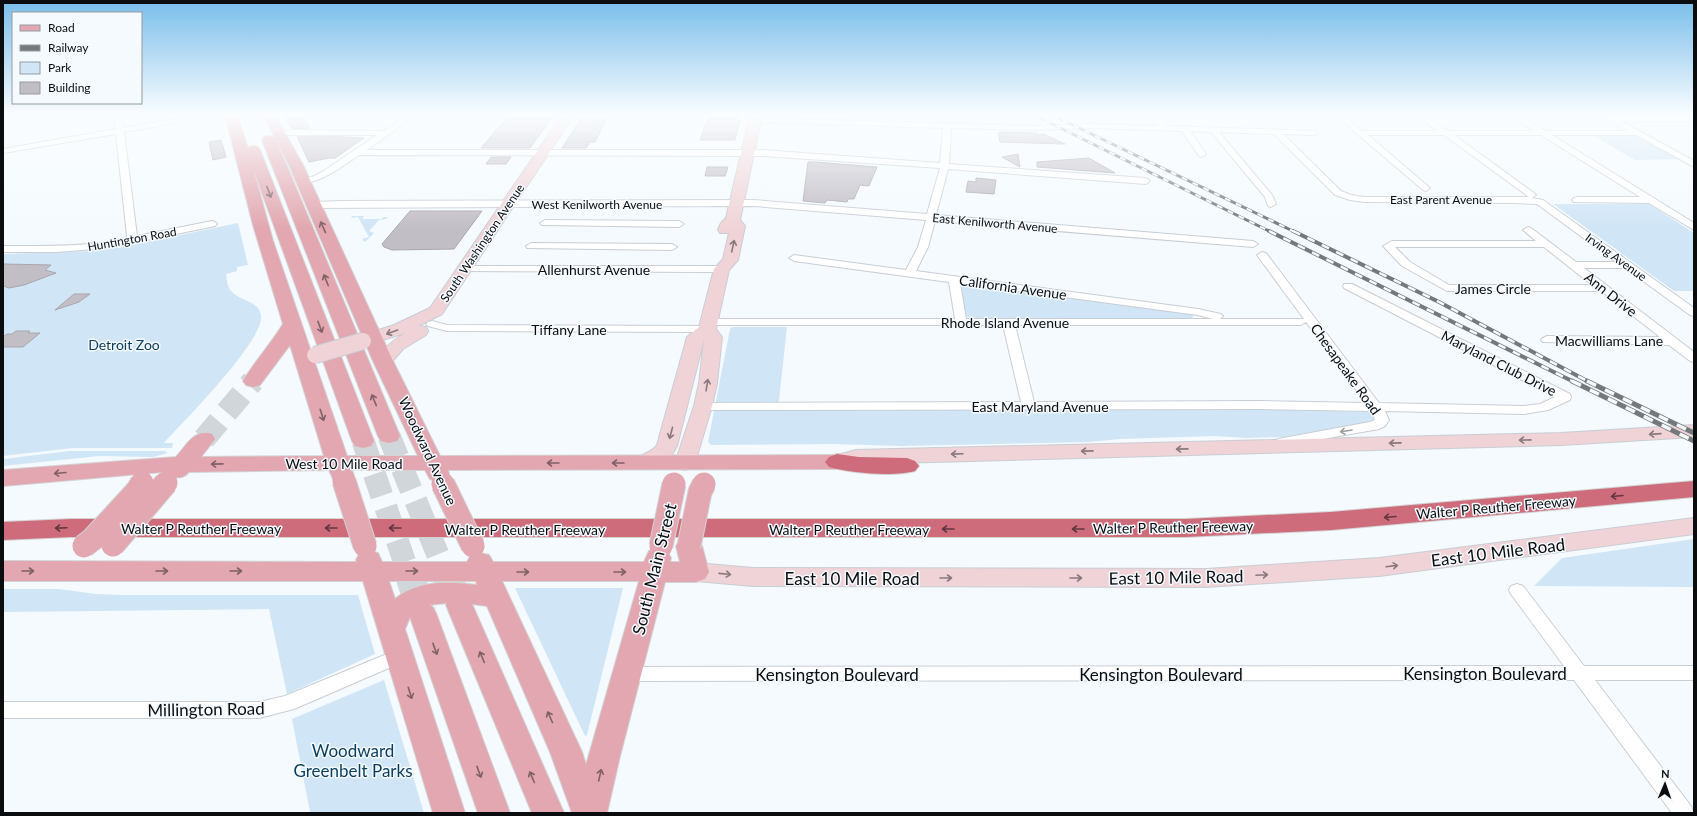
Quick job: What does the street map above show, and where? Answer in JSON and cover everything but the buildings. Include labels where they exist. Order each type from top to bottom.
[{"type":"highway","points":[[837,462],[859,465],[907,466]]},
{"type":"highway","name":"Walter P Reuther Freeway","points":[[3,531],[71,528],[1186,528],[1331,522],[1694,489]]},
{"type":"main road","points":[[241,153],[284,302],[292,324],[310,356],[330,440],[449,813]]},
{"type":"main road","points":[[253,153],[363,441]]},
{"type":"main road","name":"Woodward Avenue","points":[[274,153],[389,436]]},
{"type":"main road","name":"Woodward Avenue","points":[[289,153],[296,165],[368,340],[383,361],[416,426],[473,546],[566,752],[590,813]]},
{"type":"main road","name":"South Washington Avenue","points":[[383,361],[402,341],[434,318],[543,153]]},
{"type":"main road","name":"South Main Street","points":[[642,463],[662,453],[667,446],[696,337],[708,325],[722,270],[730,260],[738,226],[733,220],[748,153]]},
{"type":"main road","name":"South Washington Avenue","points":[[310,356],[368,340],[434,318]]},
{"type":"main road","points":[[292,324],[277,350],[252,381],[288,361],[310,356]]},
{"type":"main road","name":"South Main Street","points":[[590,813],[661,546],[674,484],[681,481],[685,463],[703,406],[708,383],[713,337],[708,325]]},
{"type":"main road","points":[[690,359],[693,374],[688,398],[695,404],[703,406]]},
{"type":"main road","points":[[330,440],[353,447],[382,446],[403,438],[416,426]]},
{"type":"main road","points":[[696,572],[689,546],[700,492],[704,484],[712,478],[727,474],[794,474],[856,457],[1561,439],[1694,431]]},
{"type":"main road","points":[[116,572],[109,564],[110,552],[113,545],[204,440]]},
{"type":"main road","points":[[685,463],[837,462]]},
{"type":"main road","name":"West 10 Mile Road","points":[[3,478],[136,475],[182,464],[341,472],[433,463],[685,463]]},
{"type":"main road","points":[[642,463],[655,469],[666,480],[674,484]]},
{"type":"main road","points":[[54,571],[84,546],[138,490],[136,475]]},
{"type":"main road","name":"East 10 Mile Road","points":[[654,572],[696,572],[753,577],[1206,578],[1380,567],[1694,526]]},
{"type":"main road","points":[[3,571],[654,572]]},
{"type":"main road","points":[[395,642],[398,613],[404,605],[428,594],[459,593],[497,598]]},
{"type":"main road","points":[[459,605],[548,813]]},
{"type":"main road","points":[[422,613],[494,813]]},
{"type":"street","points":[[123,153],[132,236],[130,239]]},
{"type":"street","points":[[302,181],[314,179],[325,174],[354,153]]},
{"type":"street","points":[[749,153],[1146,182]]},
{"type":"street","points":[[910,273],[923,247],[945,167],[946,153]]},
{"type":"street","points":[[1232,153],[1269,197],[1271,204]]},
{"type":"street","name":"East Parent Avenue","points":[[1297,153],[1338,193],[1344,196],[1392,200],[1534,198]]},
{"type":"street","points":[[1385,153],[1426,188]]},
{"type":"street","name":"Irving Avenue","points":[[1473,153],[1694,313]]},
{"type":"street","points":[[1576,153],[1694,227]]},
{"type":"street","points":[[1674,153],[1694,164]]},
{"type":"street","points":[[1577,200],[1650,200]]},
{"type":"street","name":"East Kenilworth Avenue","points":[[737,204],[754,203],[1253,244]]},
{"type":"street","name":"West Kenilworth Avenue","points":[[313,206],[335,204],[737,204]]},
{"type":"street","points":[[613,224],[621,204]]},
{"type":"street","points":[[544,223],[679,224]]},
{"type":"street","name":"Huntington Road","points":[[3,249],[74,248],[117,244],[130,239],[212,224]]},
{"type":"street","name":"Ann Drive","points":[[1528,230],[1694,358]]},
{"type":"street","name":"James Circle","points":[[1547,244],[1392,244],[1388,246],[1406,264],[1447,288],[1603,288]]},
{"type":"street","points":[[531,246],[672,247]]},
{"type":"street","points":[[591,269],[601,247]]},
{"type":"street","name":"Chesapeake Road","points":[[1260,447],[1378,425],[1382,420],[1377,408],[1262,255]]},
{"type":"street","name":"California Avenue","points":[[794,258],[1198,312],[1231,322]]},
{"type":"street","points":[[1574,265],[1628,265]]},
{"type":"street","name":"Allenhurst Avenue","points":[[465,269],[722,270]]},
{"type":"street","points":[[956,279],[954,284],[961,322]]},
{"type":"street","name":"Maryland Club Drive","points":[[1348,286],[1565,397],[1543,407],[1524,410],[1377,408]]},
{"type":"street","name":"Tiffany Lane","points":[[434,318],[447,328],[708,325]]},
{"type":"street","name":"Rhode Island Avenue","points":[[708,325],[961,322],[1301,322]]},
{"type":"street","points":[[1008,322],[1029,406]]},
{"type":"street","name":"Macwilliams Lane","points":[[1547,340],[1671,340]]},
{"type":"street","name":"East Maryland Avenue","points":[[703,406],[1261,405],[1377,408]]},
{"type":"street","points":[[1517,590],[1684,813]]},
{"type":"street","name":"Millington Road","points":[[3,710],[259,710],[287,703],[395,642]]},
{"type":"street","name":"Kensington Boulevard","points":[[628,674],[1694,674]]},
{"type":"green space","points":[[1623,153],[1670,153],[1681,159],[1635,160]]},
{"type":"green space","points":[[1553,204],[1649,204],[1694,233],[1694,291],[1674,291]]},
{"type":"green space","points":[[352,216],[364,216],[362,219],[381,219],[388,217],[386,219],[379,220],[369,231],[374,233],[365,242],[362,239],[369,237],[358,217],[351,218]]},
{"type":"green space","name":"Detroit Zoo","points":[[238,223],[248,265],[237,267],[237,271],[226,274],[227,283],[234,294],[252,303],[259,310],[261,315],[259,327],[237,361],[204,400],[164,443],[173,443],[172,448],[73,448],[3,456],[3,254],[94,251],[123,247]]},
{"type":"green space","points":[[960,282],[1190,313],[1194,316],[1190,319],[970,318],[966,316]]},
{"type":"green space","points":[[732,327],[787,327],[778,409],[1252,409],[1372,412],[1376,417],[1374,421],[1333,430],[1331,429],[1283,437],[1247,438],[1213,436],[1120,439],[1089,442],[901,446],[834,444],[711,445],[708,442],[730,329]]},
{"type":"green space","points":[[70,451],[166,451],[165,452],[168,453],[153,457],[99,456],[3,466],[3,459]]},
{"type":"green space","points":[[1694,539],[1694,587],[1534,586],[1562,558]]},
{"type":"green space","points":[[515,588],[623,588],[587,735],[585,736]]},
{"type":"green space","points":[[3,589],[59,589],[96,594],[121,595],[358,595],[375,654],[287,694],[269,609],[3,612]]},
{"type":"green space","name":"Woodward Greenbelt Parks","points":[[384,680],[424,813],[308,813],[310,812],[292,719]]},
{"type":"tunnel","points":[[204,439],[253,381]]},
{"type":"tunnel","points":[[389,436],[445,572]]},
{"type":"tunnel","points":[[363,441],[408,572]]},
{"type":"tunnel","points":[[408,571],[422,613]]},
{"type":"tunnel","points":[[445,571],[459,605]]},
{"type":"railway","points":[[1111,153],[1271,232]]},
{"type":"railway","points":[[1131,153],[1295,232]]},
{"type":"railway","points":[[1269,231],[1574,382]]},
{"type":"railway","points":[[1293,231],[1439,302],[1588,382]]},
{"type":"railway","points":[[1572,381],[1694,441]]},
{"type":"railway","points":[[1588,382],[1694,433]]}]
